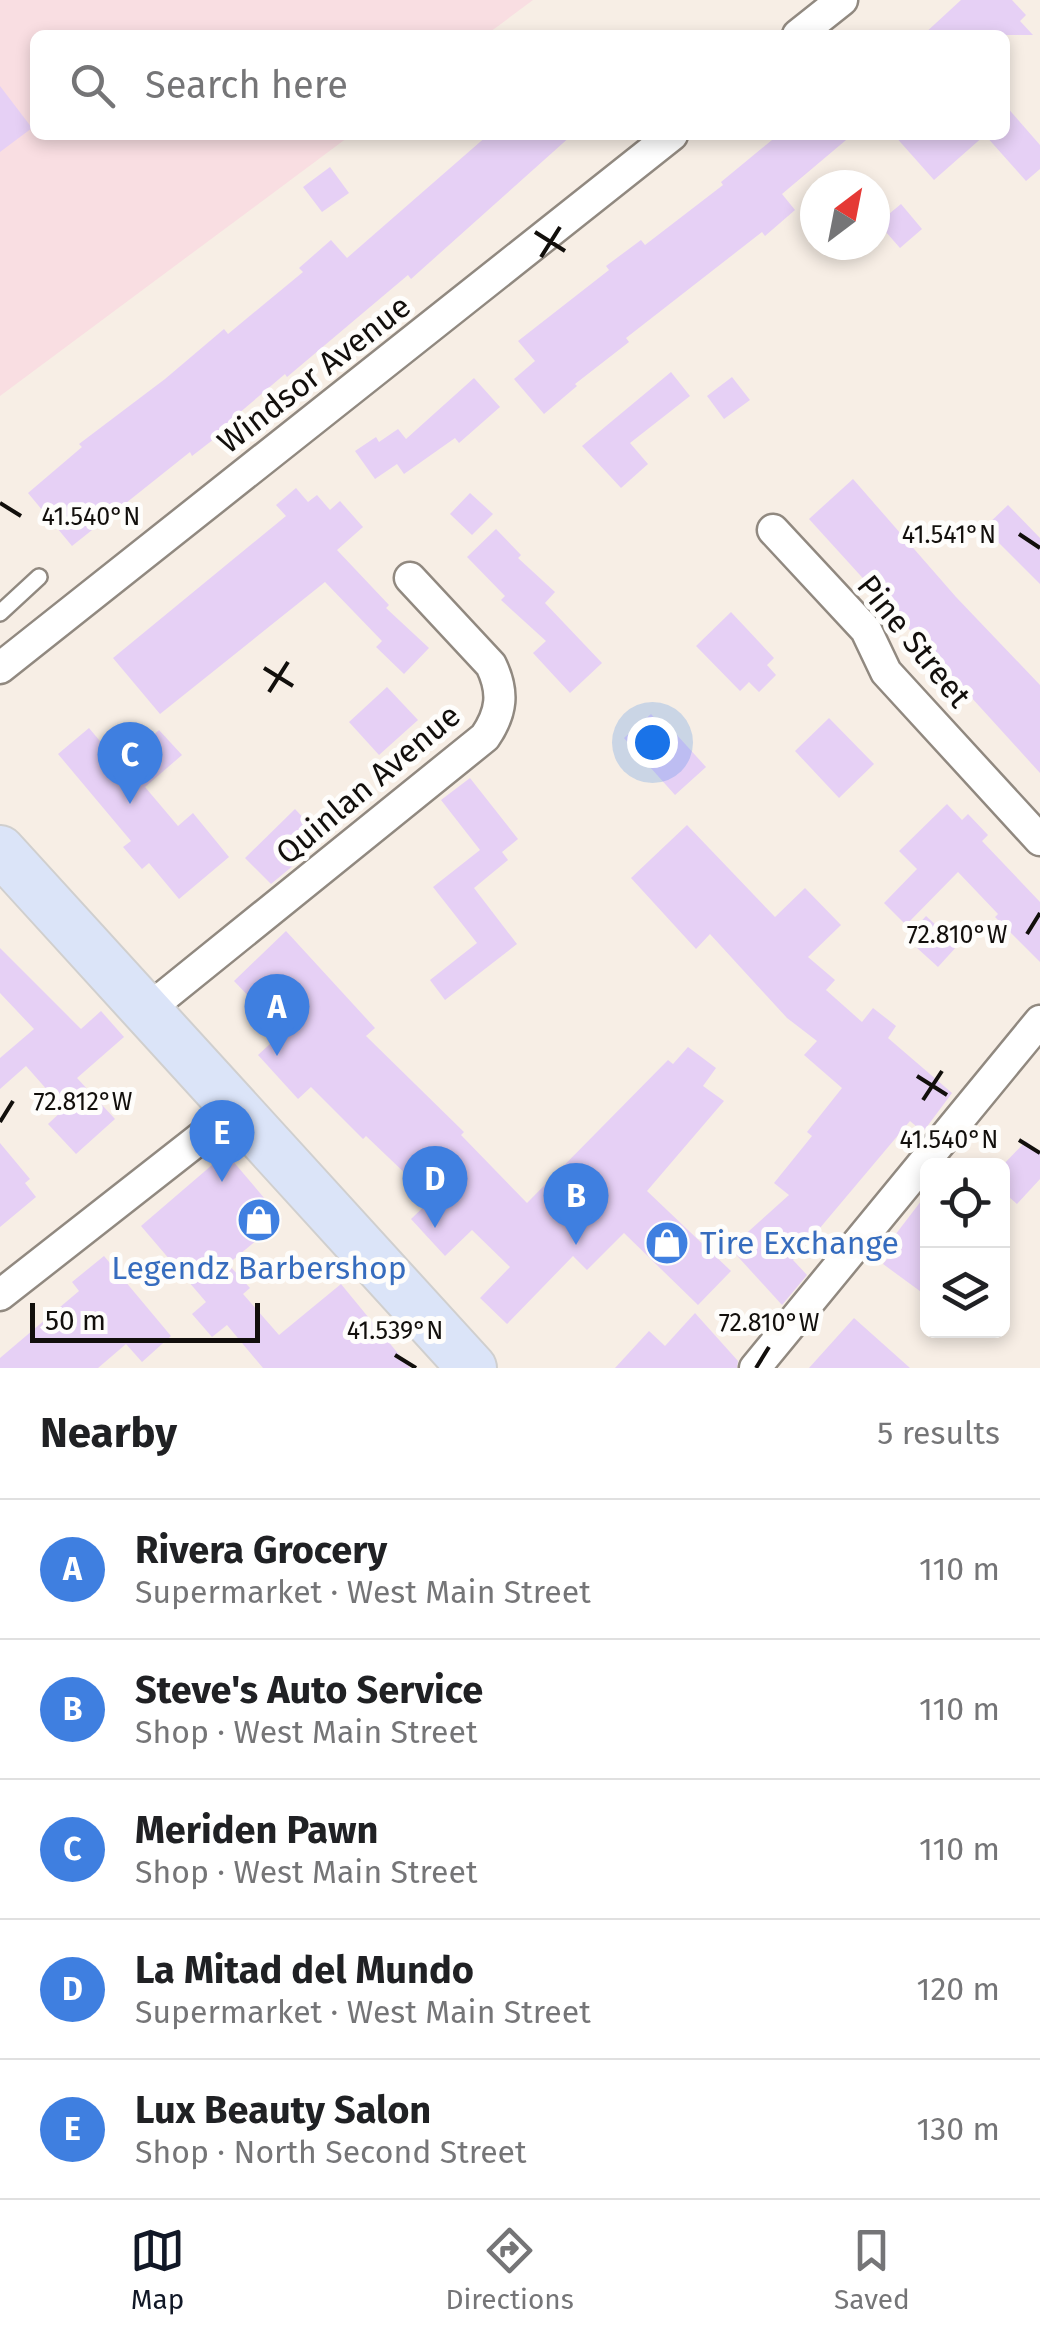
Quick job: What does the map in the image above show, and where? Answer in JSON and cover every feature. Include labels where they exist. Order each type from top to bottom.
[{"type":"main road","points":[[0,850],[472,1368]]},
{"type":"street","points":[[804,30],[842,0]]},
{"type":"street","name":"Windsor Avenue","points":[[0,668],[666,140]]},
{"type":"street","name":"Pine Street","points":[[773,530],[866,630],[886,672],[1040,840]]},
{"type":"street","name":"Quinlan Avenue","points":[[146,1011],[485,737],[496,720],[500,682],[492,665],[410,578]]},
{"type":"street","points":[[756,1368],[1040,1022]]},
{"type":"street","points":[[0,1295],[236,1110]]},
{"type":"lane","points":[[0,613],[39,577]]},
{"type":"shaded area","points":[[0,0],[533,0],[493,30],[30,30],[30,140],[344,140],[0,396]]},
{"type":"building","points":[[961,0],[1012,0],[1026,15],[1020,21],[1033,35],[1010,35],[1010,30],[928,30]]},
{"type":"building","points":[[0,86],[30,130],[0,152]]},
{"type":"building","points":[[1010,111],[1040,145],[1040,169],[1026,181],[989,140],[1010,140]]},
{"type":"building","points":[[482,140],[566,140],[411,279],[408,275],[287,377],[285,374],[212,436],[214,439],[192,456],[190,452],[72,546],[28,493],[82,447],[79,444],[224,329],[228,334],[303,272],[299,268],[331,240],[347,258]]},
{"type":"building","points":[[772,140],[846,140],[810,170],[800,170],[800,179],[782,194],[795,210],[626,338],[629,342],[544,414],[514,379],[535,361],[518,341],[609,270],[606,266],[641,240],[645,245],[723,185],[721,182]]},
{"type":"building","points":[[898,140],[979,140],[934,180]]},
{"type":"building","points":[[330,167],[349,193],[322,212],[303,187]]},
{"type":"building","points":[[901,204],[922,229],[900,248],[890,237],[890,213]]},
{"type":"building","points":[[671,372],[690,396],[630,443],[648,464],[621,488],[582,446]]},
{"type":"building","points":[[732,377],[750,400],[724,419],[707,396]]},
{"type":"building","points":[[474,378],[500,407],[459,443],[455,438],[404,474],[397,464],[375,479],[355,451],[398,429],[406,439]]},
{"type":"building","points":[[853,479],[956,597],[1040,685],[1040,773],[809,519]]},
{"type":"building","points":[[296,488],[308,502],[317,495],[330,510],[340,501],[363,527],[337,550],[389,605],[386,608],[429,648],[404,674],[376,647],[382,641],[325,582],[160,714],[113,658],[286,516],[276,505]]},
{"type":"building","points":[[470,493],[493,514],[472,535],[450,514]]},
{"type":"building","points":[[1008,505],[1040,538],[1040,584],[984,528]]},
{"type":"building","points":[[496,529],[521,555],[518,558],[555,592],[545,603],[602,663],[570,693],[533,653],[546,641],[501,600],[505,596],[467,557]]},
{"type":"building","points":[[731,612],[774,658],[767,665],[776,675],[759,692],[749,682],[740,691],[696,646]]},
{"type":"building","points":[[387,687],[418,720],[379,755],[349,722]]},
{"type":"building","points":[[651,714],[706,767],[675,795],[624,738]]},
{"type":"building","points":[[829,718],[874,764],[839,798],[795,751]]},
{"type":"building","points":[[89,728],[120,765],[159,730],[182,755],[145,787],[178,826],[193,813],[229,857],[179,899],[149,863],[142,869],[123,847],[131,841],[58,754]]},
{"type":"building","points":[[470,778],[518,839],[502,852],[508,860],[474,888],[517,944],[445,1000],[430,980],[477,943],[433,887],[480,850],[441,800]]},
{"type":"building","points":[[947,804],[962,820],[968,814],[988,835],[982,841],[1040,902],[1040,962],[958,872],[906,925],[884,903],[917,869],[899,851]]},
{"type":"building","points":[[295,809],[324,840],[271,884],[245,858]]},
{"type":"building","points":[[687,825],[775,917],[805,888],[841,925],[808,957],[835,980],[826,990],[862,1022],[873,1008],[896,1026],[888,1038],[952,1093],[923,1132],[910,1121],[793,1260],[807,1275],[782,1305],[730,1248],[789,1195],[774,1183],[812,1136],[807,1132],[842,1088],[804,1055],[817,1041],[787,1018],[710,934],[696,949],[631,878]]},
{"type":"building","points":[[926,916],[958,945],[938,967],[906,938]]},
{"type":"building","points":[[286,931],[375,1028],[366,1036],[464,1132],[461,1135],[527,1203],[668,1060],[673,1064],[688,1047],[716,1068],[703,1086],[724,1101],[647,1191],[731,1271],[698,1305],[624,1233],[587,1270],[573,1256],[507,1324],[480,1298],[510,1267],[472,1230],[445,1256],[411,1219],[432,1199],[311,1087],[298,1099],[258,1055],[283,1032],[234,981]]},
{"type":"building","points":[[0,948],[81,1029],[101,1011],[124,1037],[77,1078],[115,1119],[76,1154],[48,1124],[64,1109],[26,1066],[0,1089],[0,1058],[34,1029],[0,993]]},
{"type":"building","points":[[1026,1141],[1040,1154],[1040,1179],[1017,1204],[1010,1198],[1010,1158]]},
{"type":"building","points":[[0,1143],[30,1179],[25,1183],[36,1197],[0,1227]]},
{"type":"building","points":[[226,1153],[282,1219],[228,1264],[250,1288],[243,1294],[279,1335],[341,1284],[410,1368],[263,1368],[227,1325],[212,1337],[192,1314],[206,1302],[141,1226]]},
{"type":"building","points":[[920,1202],[920,1291],[883,1264],[899,1244],[892,1239]]},
{"type":"building","points":[[104,1256],[171,1336],[142,1362],[126,1344],[98,1368],[0,1368],[0,1358],[79,1291],[72,1282]]},
{"type":"building","points":[[695,1313],[738,1361],[737,1368],[615,1368],[649,1331],[665,1346]]},
{"type":"building","points":[[854,1318],[910,1368],[809,1368]]},
{"type":"place","name":"Meriden Pawn","points":[[130,804]]},
{"type":"place","name":"Rivera Grocery","points":[[277,1056]]},
{"type":"place","name":"Lux Beauty Salon","points":[[222,1182]]},
{"type":"place","name":"Legendz Barbershop","points":[[259,1220]]},
{"type":"place","name":"La Mitad del Mundo","points":[[435,1228]]},
{"type":"place","name":"Tire Exchange","points":[[667,1243]]},
{"type":"place","name":"Steve's Auto Service","points":[[576,1245]]}]
